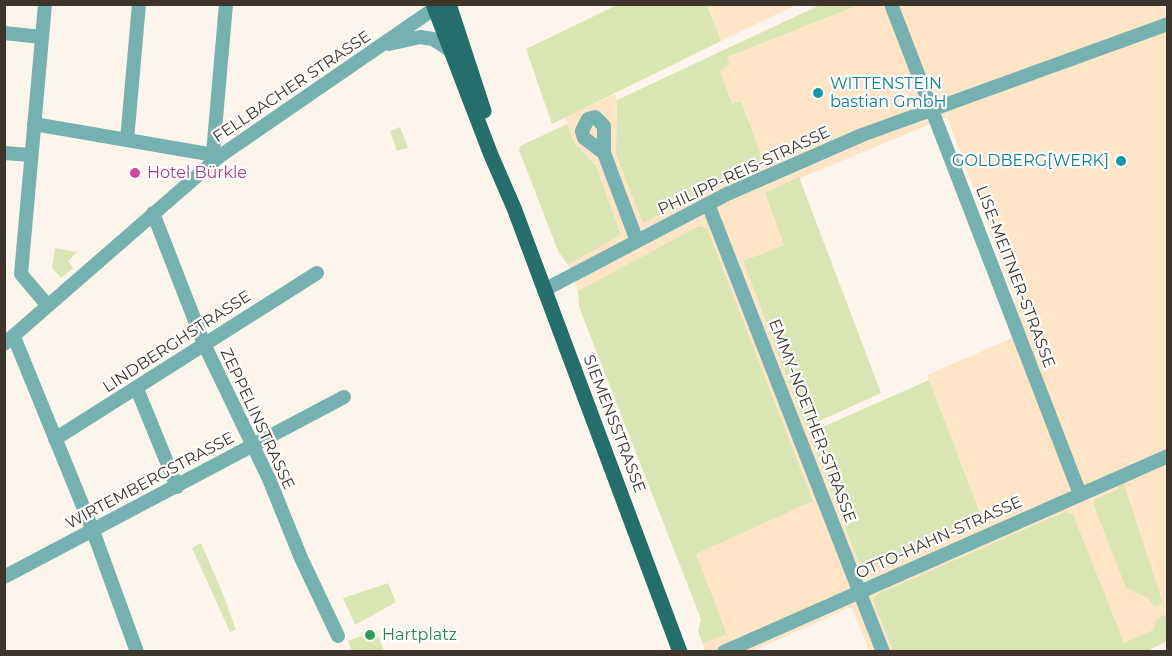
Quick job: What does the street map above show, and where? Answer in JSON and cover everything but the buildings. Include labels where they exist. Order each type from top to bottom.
[{"type":"main road","name":"SIEMENSSTRASSE","points":[[439,5],[450,50],[514,208]]},
{"type":"main road","name":"SIEMENSSTRASSE","points":[[439,5],[680,651]]},
{"type":"street","points":[[45,4],[21,274],[48,306]]},
{"type":"street","points":[[127,140],[139,4]]},
{"type":"street","points":[[34,124],[216,154],[226,4]]},
{"type":"street","name":"LISE-MEITNER-STRASSE","points":[[891,4],[1080,494]]},
{"type":"street","name":"FELLBACHER STRASSE","points":[[9,340],[216,154],[381,46],[439,5]]},
{"type":"street","name":"PHILIPP-REIS-STRASSE","points":[[544,290],[708,204],[862,135],[1167,24]]},
{"type":"street","points":[[4,33],[42,37]]},
{"type":"street","points":[[381,46],[420,37],[433,39],[450,50]]},
{"type":"street","points":[[4,153],[31,155]]},
{"type":"street","points":[[604,153],[636,241]]},
{"type":"street","name":"EMMY-NOETHER-STRASSE","points":[[708,204],[883,651]]},
{"type":"street","name":"ZEPPELINSTRASSE","points":[[153,213],[204,344],[338,636]]},
{"type":"street","name":"LINDBERGHSTRASSE","points":[[55,439],[317,273]]},
{"type":"street","points":[[9,340],[55,439],[93,531],[137,651]]},
{"type":"street","points":[[137,388],[177,487]]},
{"type":"street","name":"WIRTEMBERGSTRASSE","points":[[4,577],[344,397]]},
{"type":"street","name":"OTTO-HAHN-STRASSE","points":[[724,651],[1167,456]]},
{"type":"shaded area","points":[[707,4],[796,5],[721,41]]},
{"type":"shaded area","points":[[859,5],[1162,5],[1168,13],[1167,618],[1166,614],[1154,630],[1124,644],[1073,514],[873,600],[893,651],[869,651],[853,609],[848,608],[753,651],[705,651],[703,644],[727,633],[695,554],[813,501],[704,226],[578,291],[568,265],[621,235],[596,166],[574,142],[565,117],[615,94],[617,100],[616,154],[766,162],[761,155],[741,101],[732,104],[719,69],[730,65],[727,57]],"holes":[[[947,117],[1016,302],[1008,306],[1019,335],[927,375],[983,521],[864,571],[861,569],[743,261],[784,245],[765,193]],[[1118,489],[1150,566],[1162,604],[1155,606],[1146,597],[1126,588],[1093,504],[1095,499]]]},
{"type":"green space","points":[[617,5],[707,5],[721,41],[552,124],[526,49]]},
{"type":"green space","points":[[820,5],[859,5],[727,57],[730,65],[720,70],[732,104],[741,101],[761,155],[767,161],[643,223],[616,154],[617,100]]},
{"type":"green space","points":[[567,124],[574,142],[596,166],[621,235],[568,265],[558,251],[519,150],[520,146]]},
{"type":"green space","points":[[400,127],[408,148],[397,151],[390,131]]},
{"type":"green space","points":[[799,177],[881,393],[806,427],[743,261],[784,245],[765,193]]},
{"type":"green space","points":[[699,226],[707,228],[813,501],[696,554],[727,634],[703,644],[698,632],[701,619],[579,307],[578,291]]},
{"type":"green space","points":[[55,248],[77,252],[68,261],[73,268],[61,278],[52,268]]},
{"type":"green space","points":[[929,380],[983,521],[864,571],[861,569],[809,433]]},
{"type":"green space","points":[[1122,478],[1163,604],[1155,606],[1146,597],[1126,588],[1093,504],[1095,499],[1118,489],[1115,481]]},
{"type":"green space","points":[[1064,512],[1073,514],[1124,643],[1153,630],[1157,619],[1166,614],[1167,641],[1145,652],[893,651],[873,600],[876,595]]},
{"type":"green space","points":[[201,543],[236,630],[230,632],[192,548]]},
{"type":"green space","points":[[388,583],[396,602],[355,625],[343,598]]},
{"type":"green space","name":"Hartplatz","points":[[376,630],[384,651],[352,651],[348,641]]},
{"type":"place","name":"WITTENSTEIN bastian GmbH","points":[[818,93]]},
{"type":"place","name":"GOLDBERG[WERK]","points":[[1121,161]]},
{"type":"place","name":"Hotel Bürkle","points":[[135,173]]},
{"type":"place","name":"Hartplatz","points":[[370,635]]}]
